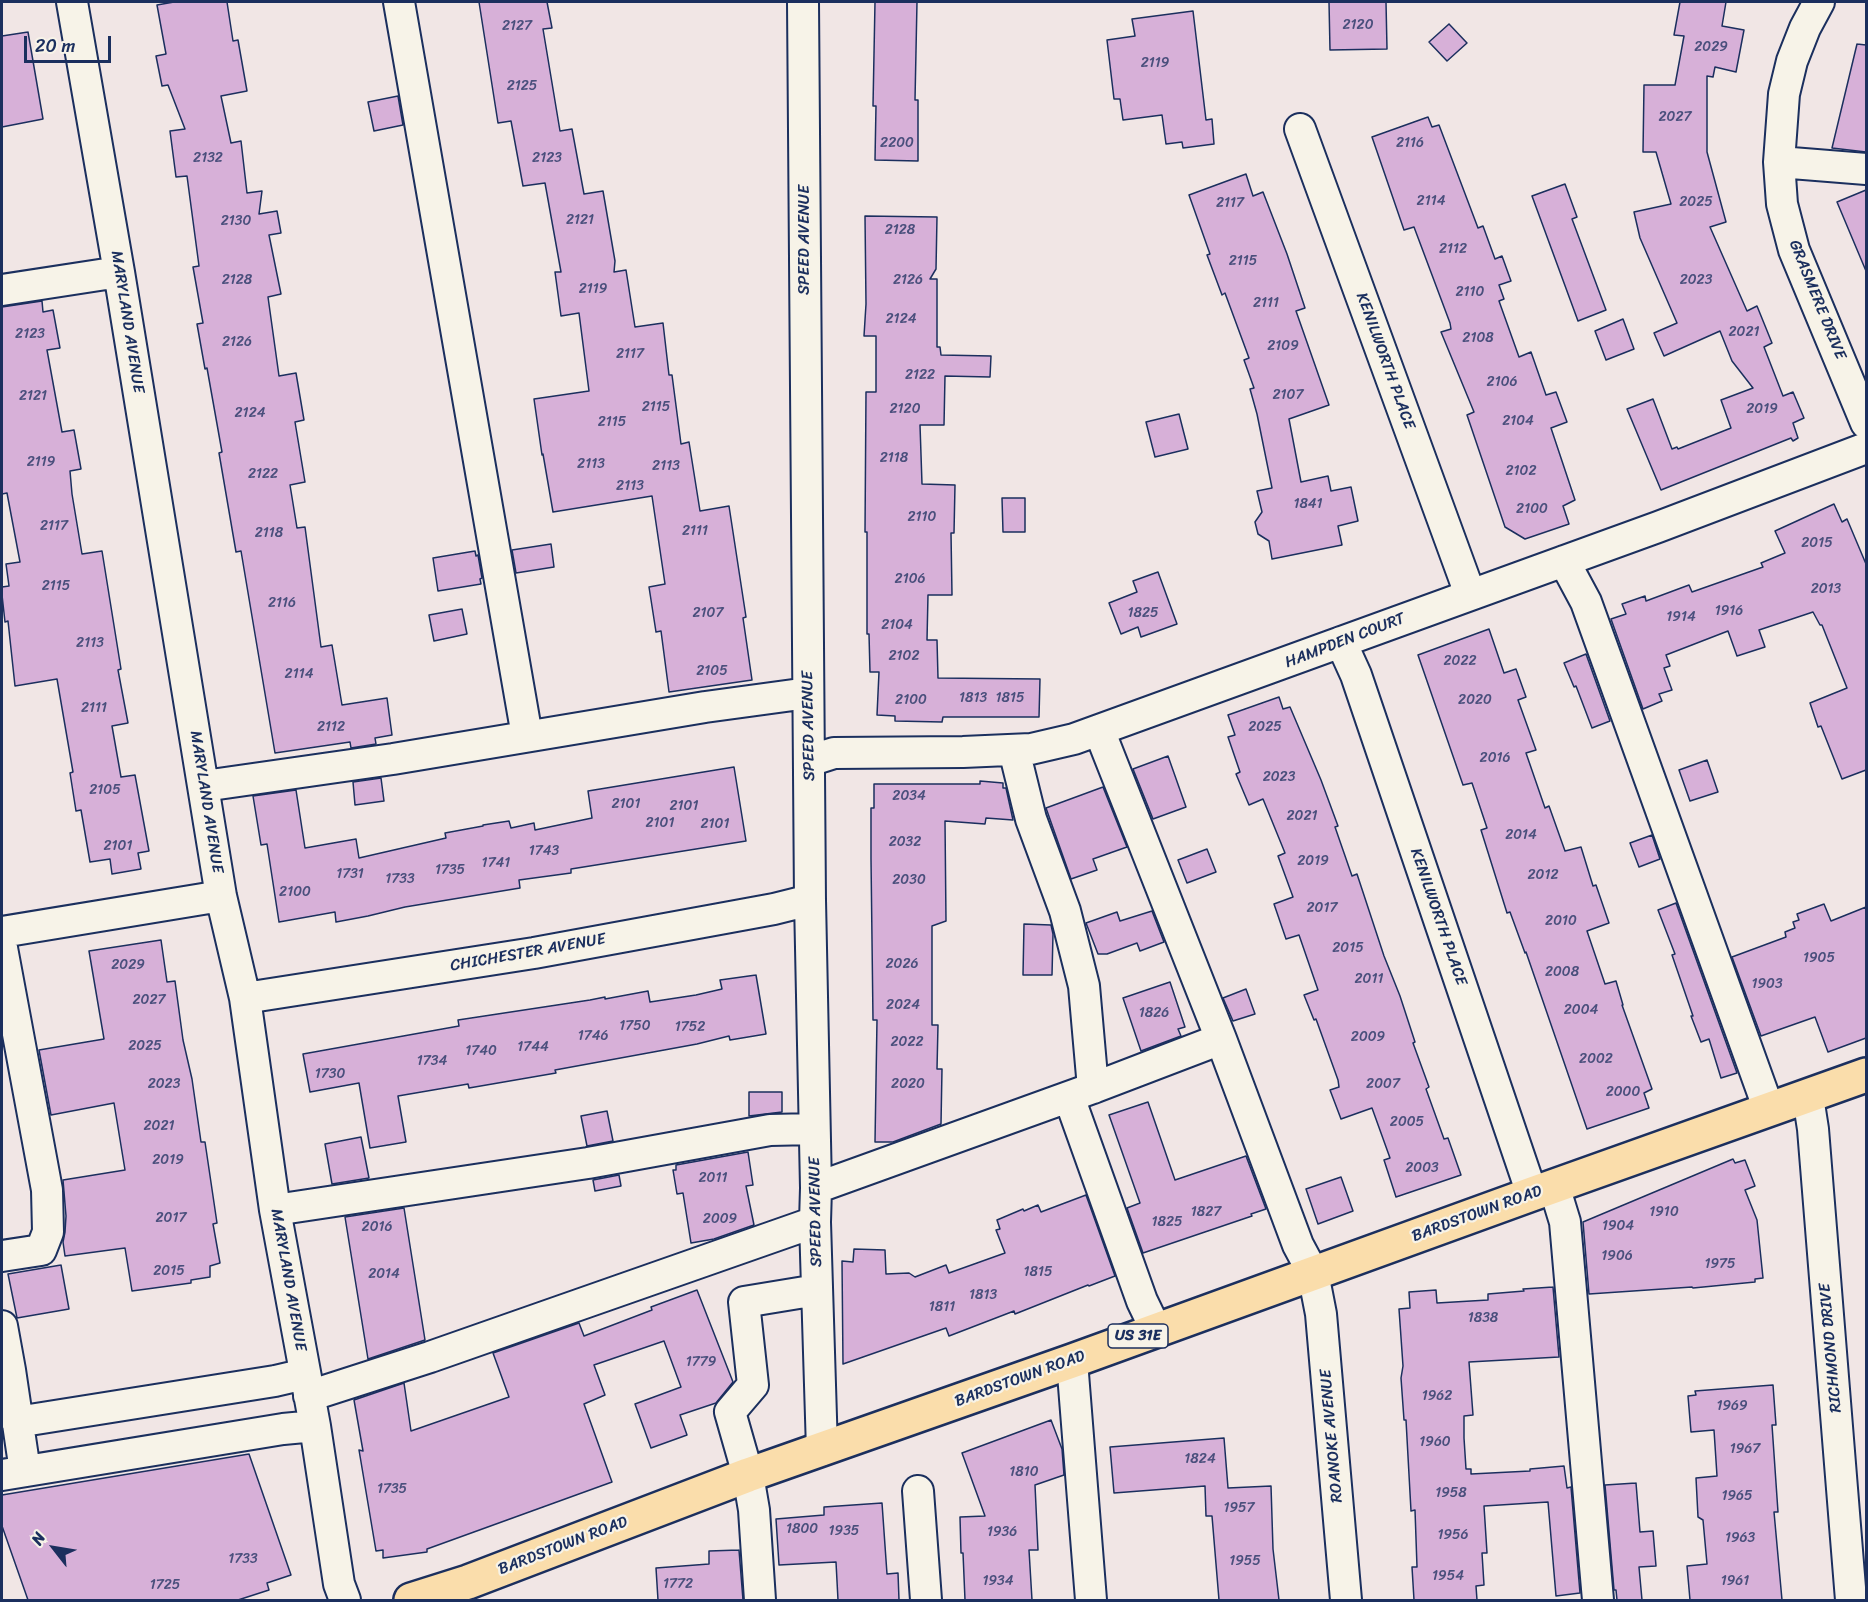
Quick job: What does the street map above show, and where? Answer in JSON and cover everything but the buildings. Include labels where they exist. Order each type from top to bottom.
[{"type":"main road","name":"BARDSTOWN ROAD","points":[[411,1600],[469,1591],[748,1475],[1072,1361],[1866,1075]]},
{"type":"street","name":"MARYLAND AVENUE","points":[[72,2],[119,272],[221,896],[245,998],[275,1210],[315,1426],[339,1584],[345,1600]]},
{"type":"street","points":[[399,2],[527,736]]},
{"type":"street","name":"SPEED AVENUE","points":[[803,2],[810,900],[815,1222],[822,1450]]},
{"type":"street","name":"GRASMERE DRIVE","points":[[1819,2],[1805,28],[1792,62],[1784,94],[1779,162],[1782,204],[1794,250],[1866,423]]},
{"type":"street","name":"KENILWORTH PLACE","points":[[1300,129],[1470,594]]},
{"type":"street","points":[[1779,162],[1866,169]]},
{"type":"street","points":[[2,290],[119,272]]},
{"type":"street","name":"HAMPDEN COURT","points":[[809,761],[834,753],[1031,749],[1074,739],[1658,527],[1866,448]]},
{"type":"street","points":[[1564,561],[1586,602],[1769,1110]]},
{"type":"street","name":"KENILWORTH PLACE","points":[[1341,642],[1356,675],[1543,1190],[1565,1222],[1598,1600]]},
{"type":"street","points":[[204,786],[393,759],[705,707],[808,693]]},
{"type":"street","name":"ROANOKE AVENUE","points":[[1099,730],[1221,1039],[1298,1245],[1313,1273],[1321,1314],[1346,1600]]},
{"type":"street","points":[[1014,750],[1031,819],[1065,911],[1084,986],[1081,1092],[1142,1301],[1156,1330]]},
{"type":"street","points":[[2,932],[221,896]]},
{"type":"street","name":"CHICHESTER AVENUE","points":[[245,998],[534,953],[774,909],[810,900]]},
{"type":"street","points":[[2,948],[47,1190],[48,1232],[41,1250],[2,1256]]},
{"type":"street","points":[[816,1188],[1221,1039]]},
{"type":"street","name":"RICHMOND DRIVE","points":[[1808,1097],[1814,1141],[1851,1600]]},
{"type":"street","points":[[275,1210],[588,1163],[770,1130],[814,1129]]},
{"type":"street","points":[[17,1422],[275,1381],[307,1385],[430,1357],[815,1222]]},
{"type":"street","points":[[760,1600],[754,1510],[748,1475],[730,1412],[753,1385],[744,1302],[817,1290]]},
{"type":"street","points":[[2,1326],[17,1422],[13,1473],[315,1426]]},
{"type":"street","points":[[1072,1361],[1091,1600]]},
{"type":"street","points":[[918,1491],[926,1600]]}]
